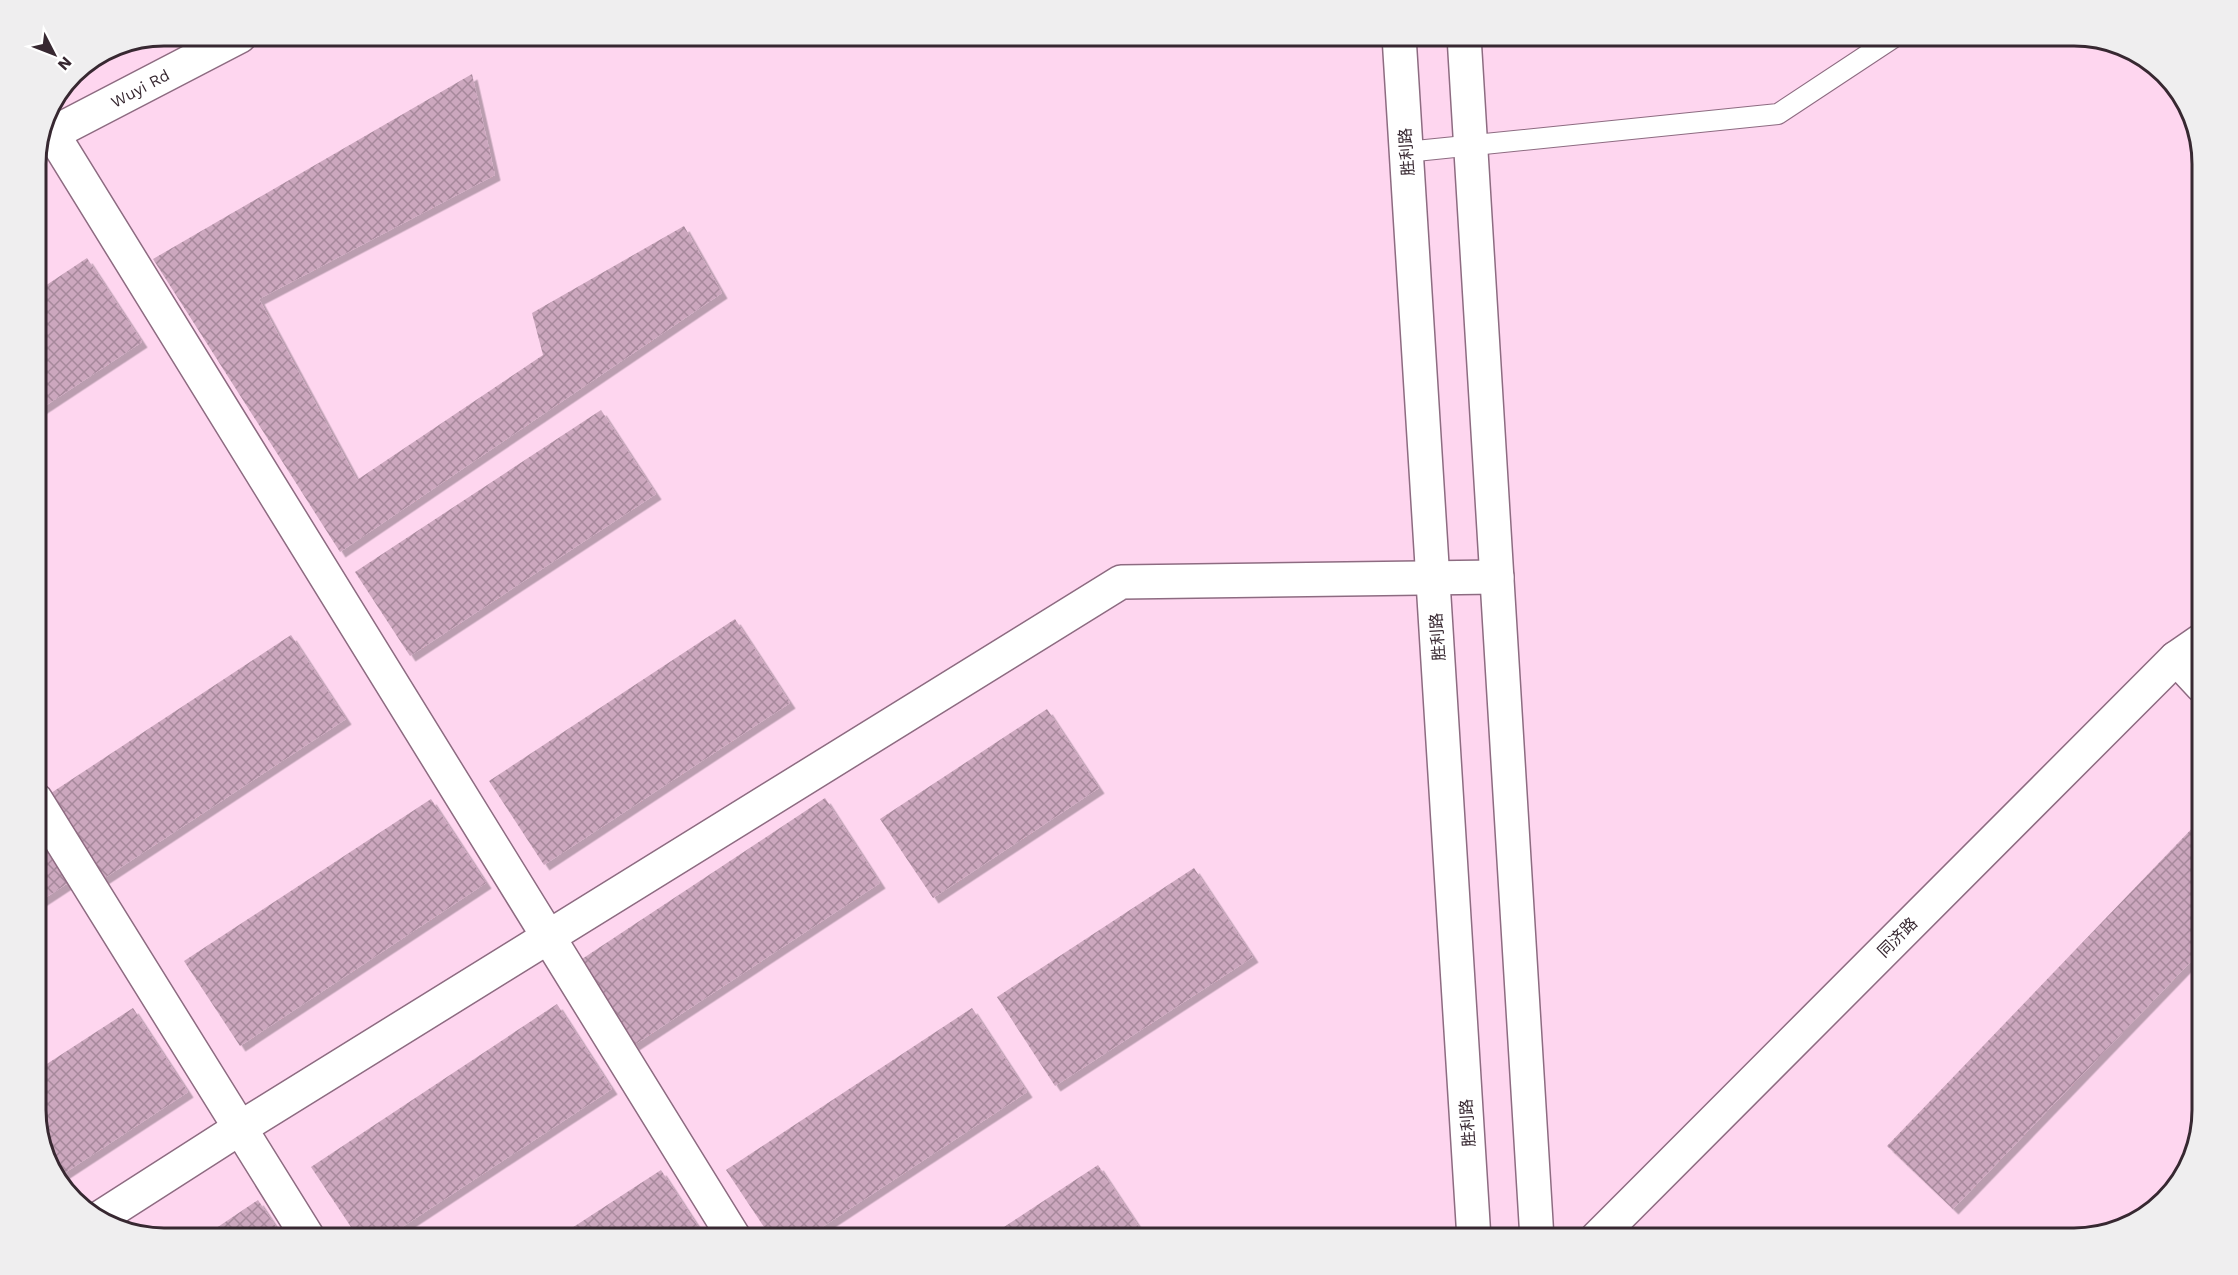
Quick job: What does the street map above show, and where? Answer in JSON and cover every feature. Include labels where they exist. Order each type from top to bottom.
[{"type":"street","name":"胜利路","points":[[1400,46],[1473,1228]]},
{"type":"street","points":[[1465,46],[1536,1228]]},
{"type":"street","name":"Wuyi Rd","points":[[51,134],[216,47]]},
{"type":"street","points":[[49,142],[549,938],[728,1228]]},
{"type":"street","points":[[107,1213],[240,1128],[1121,582],[1497,577]]},
{"type":"street","name":"同济路","points":[[1607,1228],[2189,649]]},
{"type":"street","points":[[47,818],[302,1228]]},
{"type":"lane","points":[[1406,152],[1778,114],[1881,46]]},
{"type":"building","points":[[472,74],[495,175],[259,299],[357,480],[543,355],[532,313],[684,226],[722,293],[340,552],[153,259]]},
{"type":"building","points":[[87,258],[142,342],[47,405],[47,285]]},
{"type":"building","points":[[601,410],[656,494],[410,656],[355,572]]},
{"type":"building","points":[[735,619],[790,703],[544,865],[489,781]]},
{"type":"building","points":[[291,635],[346,719],[100,881],[47,800],[47,796]]},
{"type":"building","points":[[1047,709],[1099,788],[933,898],[880,819]]},
{"type":"building","points":[[825,798],[880,883],[634,1045],[579,961]]},
{"type":"building","points":[[431,799],[486,883],[240,1046],[184,961]]},
{"type":"building","points":[[2192,829],[2192,961],[1953,1209],[1887,1146]]},
{"type":"building","points":[[47,852],[68,883],[47,897]]},
{"type":"building","points":[[1194,868],[1253,957],[1055,1086],[997,997]]},
{"type":"building","points":[[557,1004],[612,1089],[401,1228],[352,1228],[311,1167]]},
{"type":"building","points":[[133,1008],[188,1092],[65,1173],[55,1156],[49,1133],[47,1064]]},
{"type":"building","points":[[972,1008],[1027,1092],[821,1228],[765,1228],[726,1170]]},
{"type":"building","points":[[1098,1165],[1140,1228],[1003,1228]]},
{"type":"building","points":[[661,1170],[699,1228],[572,1228]]},
{"type":"building","points":[[258,1200],[277,1228],[216,1228]]}]
